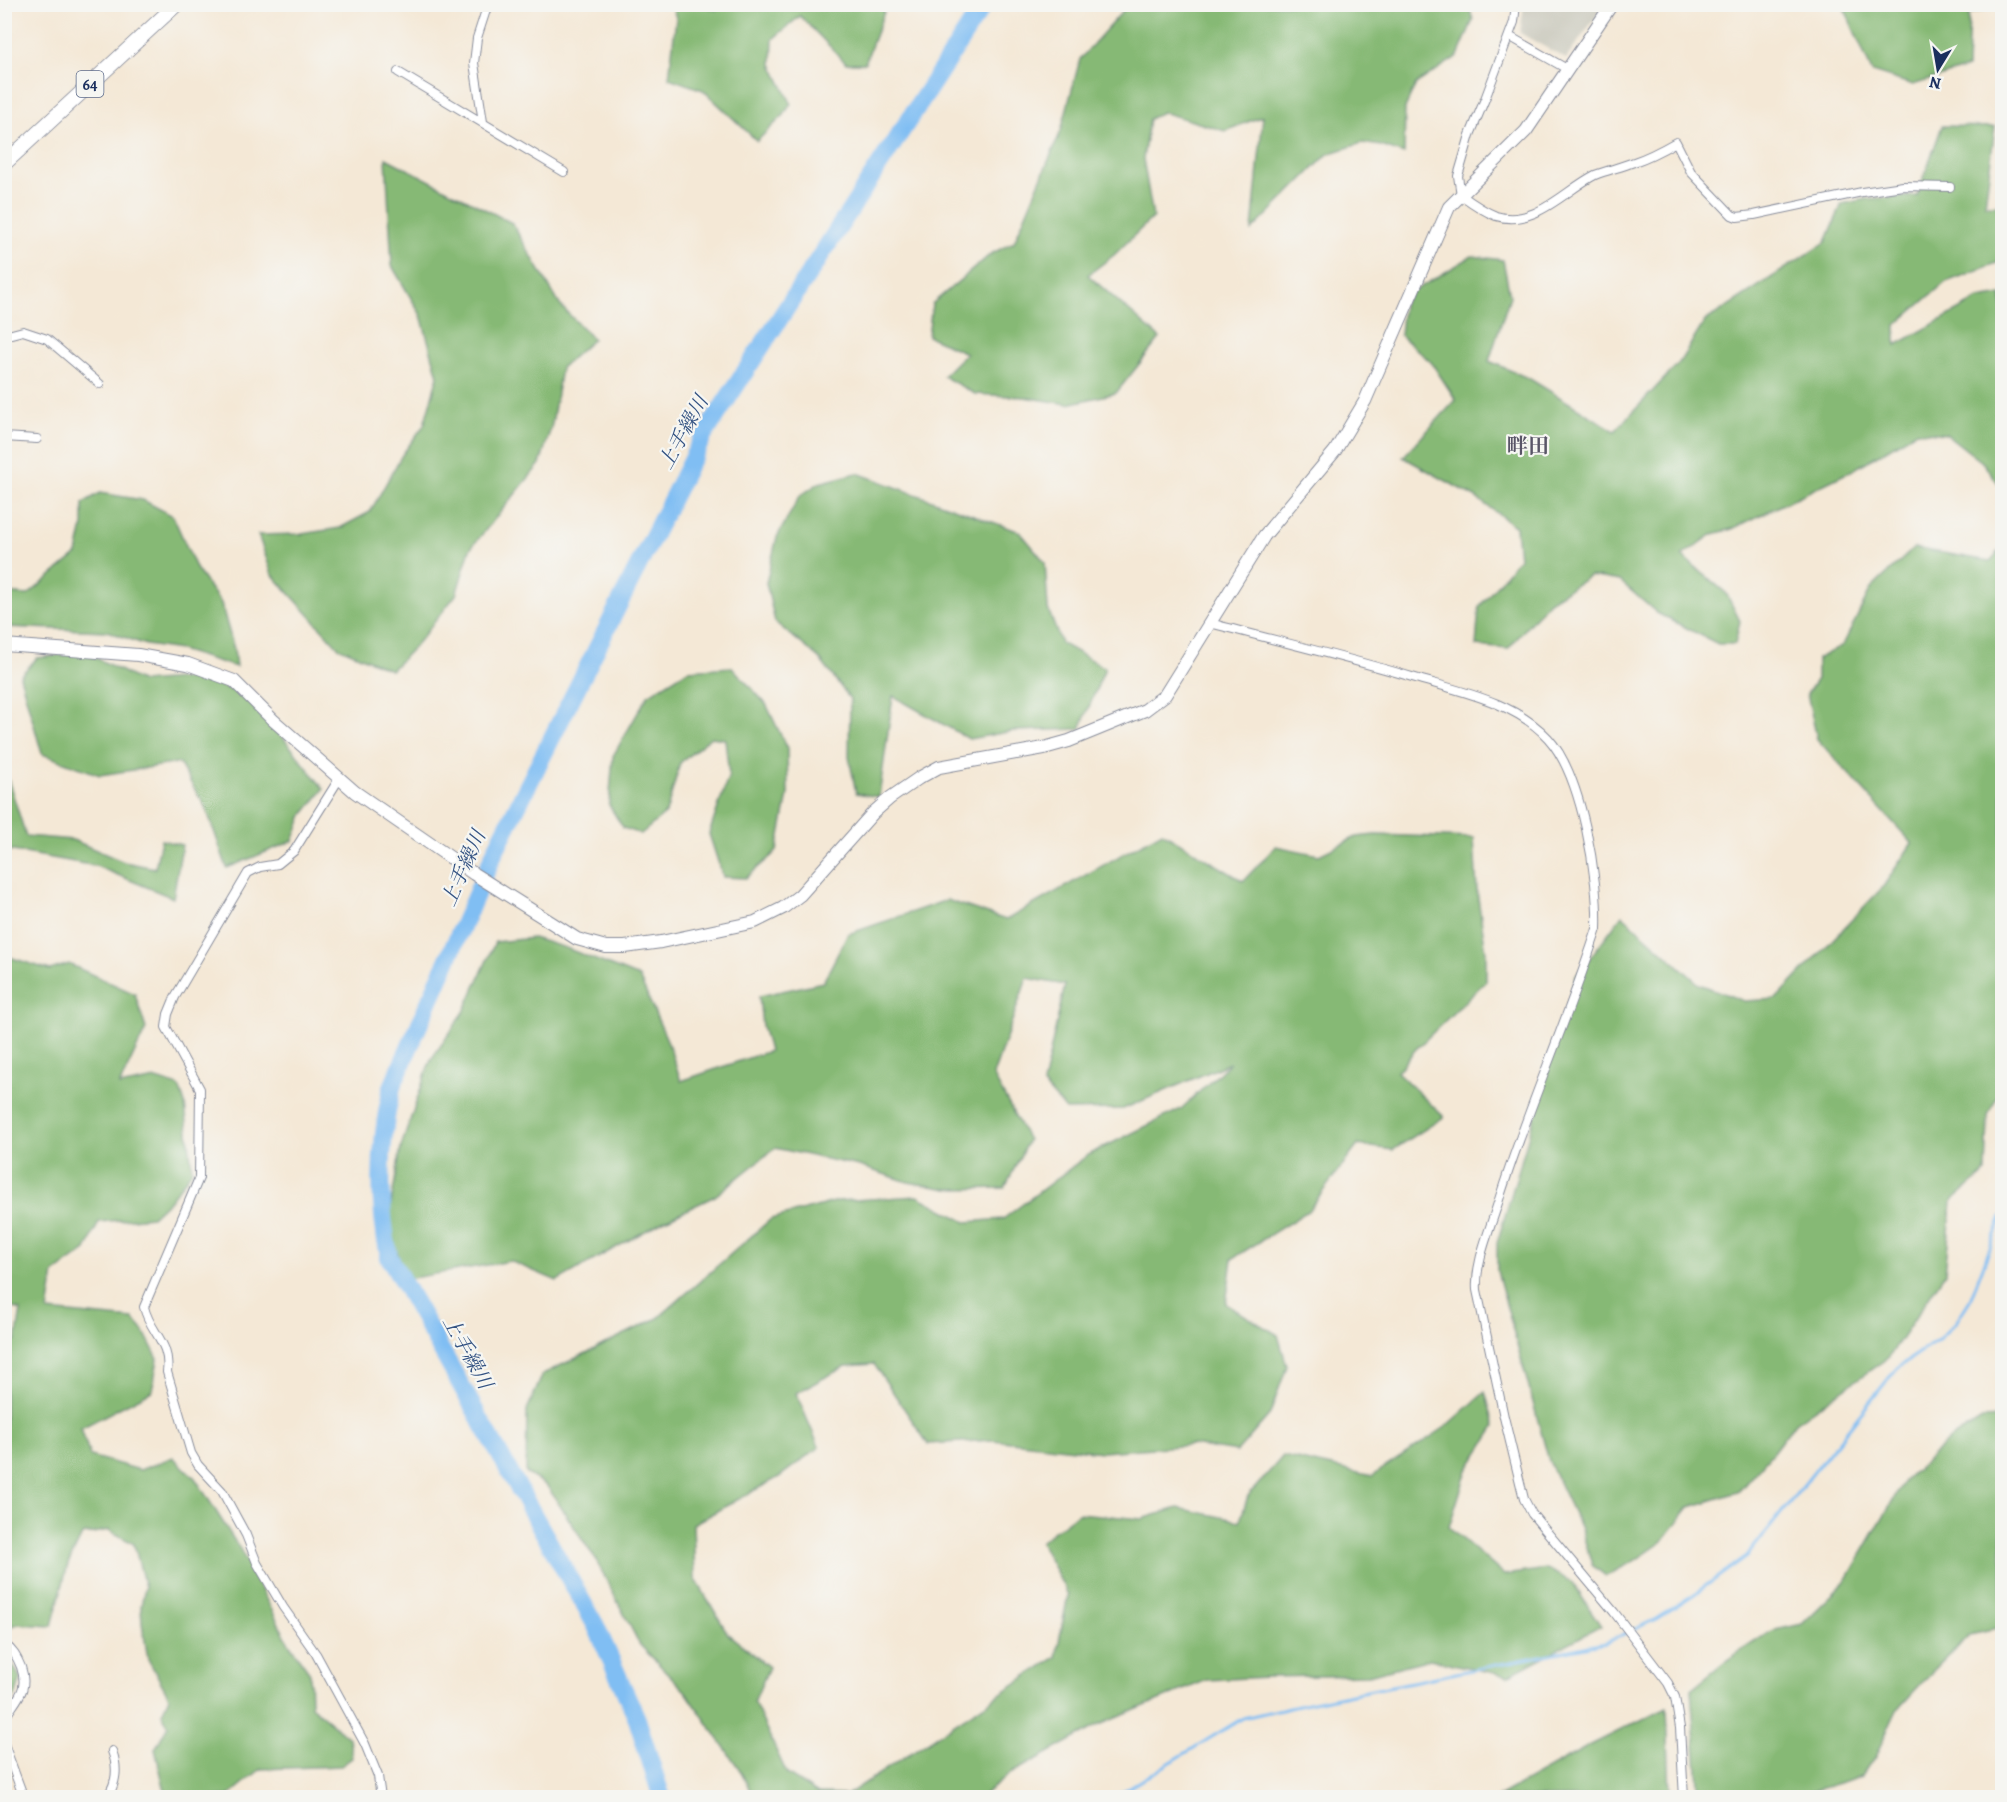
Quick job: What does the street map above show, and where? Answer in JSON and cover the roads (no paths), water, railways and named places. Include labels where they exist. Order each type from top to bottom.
[{"type":"main road","name":"64","points":[[4,165],[177,4]]},
{"type":"street","points":[[483,122],[474,63],[477,38],[488,4]]},
{"type":"street","points":[[1516,4],[1514,22],[1470,135],[1458,176],[1461,195],[1482,210],[1498,217],[1512,218],[1528,215],[1545,208],[1595,176],[1652,155],[1676,142],[1691,172],[1715,199],[1737,217],[1862,192],[1893,188],[1950,187]]},
{"type":"street","points":[[4,645],[138,655],[188,664],[234,681],[273,720],[355,792],[474,874],[577,939],[606,947],[625,947],[661,942],[755,922],[783,908],[800,895],[873,813],[890,798],[929,772],[939,767],[1044,748],[1069,741],[1127,719],[1156,704],[1165,695],[1264,537],[1335,451],[1351,426],[1365,401],[1449,207],[1526,131],[1612,4]]},
{"type":"street","points":[[1509,36],[1567,69]]},
{"type":"street","points":[[398,72],[564,172]]},
{"type":"street","points":[[4,336],[23,331],[47,339],[100,384]]},
{"type":"street","points":[[4,437],[37,439]]},
{"type":"street","points":[[1210,623],[1366,664],[1501,705],[1546,736],[1560,752],[1571,774],[1588,840],[1596,889],[1597,929],[1510,1166],[1482,1256],[1476,1280],[1477,1290],[1524,1499],[1532,1514],[1614,1612],[1668,1683],[1675,1697],[1680,1728],[1684,1797]]},
{"type":"street","points":[[339,779],[294,851],[278,864],[260,867],[248,873],[175,997],[168,1014],[166,1027],[200,1089],[199,1178],[144,1307],[147,1317],[167,1351],[169,1361],[167,1372],[191,1453],[198,1465],[222,1491],[246,1535],[257,1563],[283,1607],[316,1654],[365,1744],[378,1776],[381,1797]]},
{"type":"street","points":[[4,1644],[16,1656],[25,1679],[23,1689],[4,1719]]},
{"type":"street","points":[[4,1744],[24,1797]]},
{"type":"street","points":[[106,1797],[111,1791],[117,1763],[112,1751]]},
{"type":"waterway","name":"上手繰川","points":[[662,1798],[637,1719],[596,1626],[389,1257],[382,1194],[384,1129],[392,1087],[496,849],[704,435],[984,4]]},
{"type":"waterway","points":[[1112,1798],[1243,1718],[1605,1643],[1656,1619],[1693,1595],[1747,1556],[1897,1368],[1938,1340],[1956,1322],[1970,1300],[2002,1217]]},
{"type":"district","name":"畔田","points":[[1528,446]]}]
